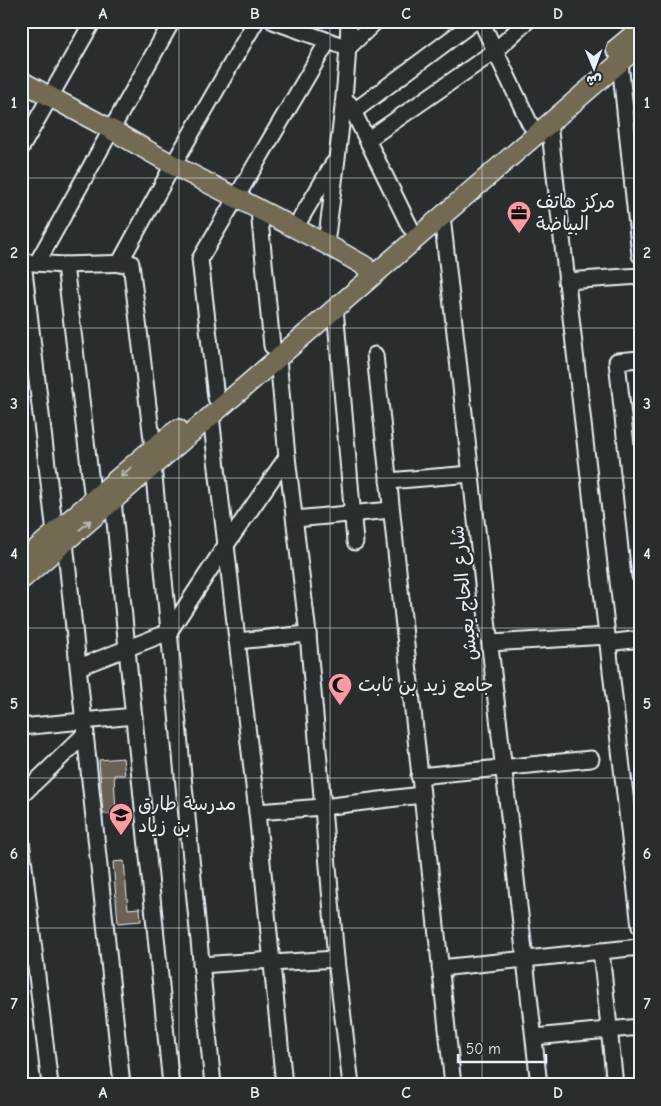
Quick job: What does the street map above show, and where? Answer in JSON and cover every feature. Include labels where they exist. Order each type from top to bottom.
[{"type":"main road","points":[[21,580],[93,500],[211,416],[365,266],[640,29]]},
{"type":"main road","points":[[21,562],[114,500],[153,457],[216,398],[335,308],[640,45]]},
{"type":"main road","points":[[21,81],[173,165],[365,266]]},
{"type":"street","points":[[21,148],[93,21]]},
{"type":"street","points":[[122,1085],[79,667],[60,537],[27,262],[112,130],[172,21]]},
{"type":"street","points":[[119,264],[173,165],[256,21]]},
{"type":"street","points":[[273,21],[348,48]]},
{"type":"street","points":[[326,244],[344,90],[349,21]]},
{"type":"street","points":[[348,48],[376,21]]},
{"type":"street","points":[[353,112],[475,21]]},
{"type":"street","points":[[481,21],[530,124]]},
{"type":"street","points":[[367,140],[495,51],[527,21]]},
{"type":"street","points":[[216,398],[200,259],[328,41]]},
{"type":"street","points":[[620,62],[640,255]]},
{"type":"street","points":[[344,90],[410,227]]},
{"type":"street","points":[[549,124],[640,927]]},
{"type":"street","points":[[295,228],[336,158]]},
{"type":"street","points":[[259,210],[308,634],[336,959],[351,1085]]},
{"type":"street","name":"شارع الحاج يعيش","points":[[442,216],[539,1085]]},
{"type":"street","points":[[27,262],[65,265],[131,263],[153,457],[213,1085]]},
{"type":"street","points":[[65,265],[93,500]]},
{"type":"street","points":[[566,281],[640,276]]},
{"type":"street","points":[[335,308],[354,542]]},
{"type":"street","points":[[374,355],[453,1085]]},
{"type":"street","points":[[640,359],[616,361],[640,576]]},
{"type":"street","points":[[211,416],[257,812],[284,1085]]},
{"type":"street","points":[[79,667],[169,632],[287,457]]},
{"type":"street","points":[[388,480],[471,474]]},
{"type":"street","points":[[114,500],[171,1085]]},
{"type":"street","points":[[295,520],[391,510]]},
{"type":"street","points":[[237,641],[308,634]]},
{"type":"street","points":[[490,643],[640,639]]},
{"type":"street","points":[[21,727],[85,726],[134,716]]},
{"type":"street","points":[[21,796],[85,726]]},
{"type":"street","points":[[419,776],[591,759]]},
{"type":"street","points":[[257,812],[323,807],[421,795]]},
{"type":"street","points":[[21,841],[50,1085]]},
{"type":"street","points":[[440,968],[640,947]]},
{"type":"street","points":[[601,951],[615,1085]]},
{"type":"street","points":[[202,965],[336,959]]},
{"type":"street","points":[[534,1037],[640,1027]]},
{"type":"building","points":[[123,758],[125,775],[114,775],[116,814],[103,814],[99,760]]},
{"type":"building","points":[[124,861],[128,909],[140,908],[141,921],[118,923],[113,862]]},
{"type":"place","name":"مركز هاتف البياضة","points":[[519,234]]},
{"type":"place","name":"جامع زيد بن ثابت","points":[[340,706]]},
{"type":"place","name":"مدرسة طارق بن زياد","points":[[121,836]]}]
